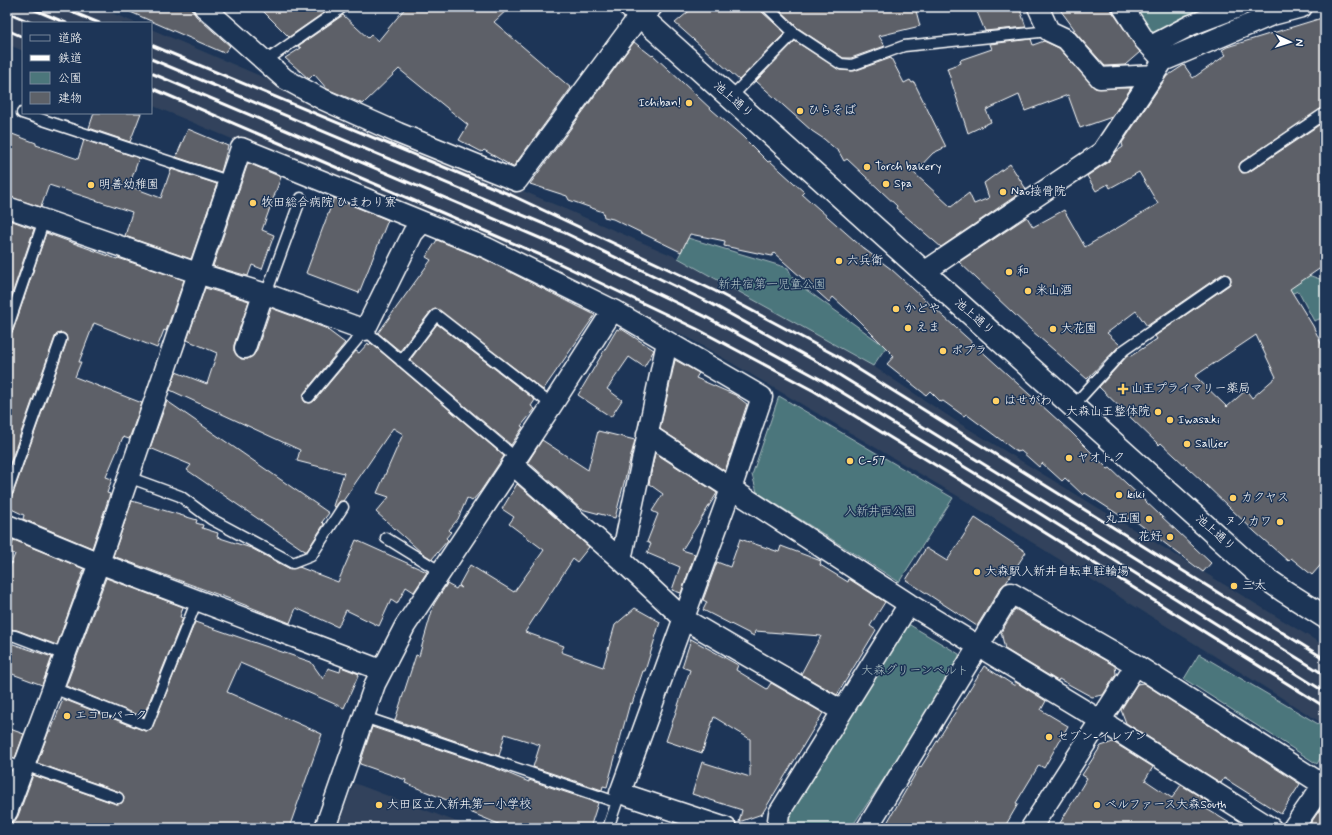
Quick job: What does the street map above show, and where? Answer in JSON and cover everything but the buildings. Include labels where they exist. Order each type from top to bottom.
[{"type":"main road","name":"池上通り","points":[[644,13],[730,97],[1258,572],[1284,592],[1325,617]]},
{"type":"street","points":[[204,7],[264,62],[285,79],[322,99],[398,134],[517,181],[644,13]]},
{"type":"street","points":[[1038,7],[1049,31],[1066,39],[1100,78],[1158,68],[1272,15],[1302,7]]},
{"type":"street","points":[[1123,7],[1145,41],[1151,46],[1158,68]]},
{"type":"street","points":[[1151,46],[1191,25],[1239,7]]},
{"type":"street","points":[[924,272],[1102,152],[1158,68]]},
{"type":"street","points":[[7,812],[18,765],[53,688],[99,563],[228,181],[241,148],[487,248],[613,310],[762,397],[684,620],[618,797],[726,828]]},
{"type":"street","points":[[7,207],[197,273],[266,294],[365,330],[413,233],[424,222]]},
{"type":"street","points":[[245,348],[260,303],[266,294]]},
{"type":"street","points":[[325,828],[381,670],[405,626],[552,405],[613,310]]},
{"type":"street","points":[[613,557],[647,434],[667,342]]},
{"type":"street","points":[[647,434],[909,604],[1100,720],[1271,828]]},
{"type":"street","points":[[514,461],[613,557],[684,620],[842,711]]},
{"type":"street","points":[[7,525],[99,563],[381,670]]},
{"type":"street","points":[[867,828],[1011,593],[1136,665],[1324,786],[1293,828]]},
{"type":"street","points":[[778,828],[779,813],[909,604]]},
{"type":"street","points":[[1031,828],[1136,665]]},
{"type":"lane","points":[[264,62],[343,7]]},
{"type":"lane","points":[[767,7],[794,33],[841,64],[852,64],[904,46],[1049,31]]},
{"type":"lane","points":[[730,97],[794,33]]},
{"type":"lane","points":[[1245,167],[1325,113]]},
{"type":"lane","points":[[25,114],[228,181]]},
{"type":"lane","points":[[266,294],[301,198]]},
{"type":"lane","points":[[7,329],[44,220]]},
{"type":"lane","points":[[1073,406],[1124,350],[1225,280]]},
{"type":"lane","points":[[401,361],[436,315],[552,405]]},
{"type":"lane","points":[[309,397],[365,330],[514,461]]},
{"type":"lane","points":[[7,492],[61,338]]},
{"type":"lane","points":[[128,477],[180,496],[211,519],[293,563],[311,556],[343,507]]},
{"type":"lane","points":[[386,538],[440,572]]},
{"type":"lane","points":[[53,688],[147,725],[196,600]]},
{"type":"lane","points":[[7,636],[15,636],[65,655]]},
{"type":"lane","points":[[364,717],[618,797],[608,828]]},
{"type":"lane","points":[[18,765],[118,798]]},
{"type":"shaded area","points":[[7,7],[97,7],[134,22],[22,22],[22,51],[7,44]]},
{"type":"shaded area","points":[[152,29],[265,78],[266,76],[263,67],[512,186],[678,258],[873,366],[959,423],[1325,646],[1325,725],[956,495],[689,338],[554,274],[152,105]]},
{"type":"shaded area","name":"大田区立入新井第一小学校","points":[[354,783],[473,828],[337,828]]},
{"type":"green space","points":[[1128,7],[1275,7],[1171,40],[1150,40]]},
{"type":"green space","name":"新井宿第一児童公園","points":[[688,238],[788,268],[794,281],[886,347],[873,366],[678,258]]},
{"type":"green space","points":[[1289,242],[1308,275],[1323,280],[1325,283],[1325,317],[1314,321],[1298,291],[1288,295]]},
{"type":"green space","name":"入新井西公園","points":[[779,396],[953,498],[899,582],[757,492],[752,475]]},
{"type":"green space","name":"大森グリーンベルト","points":[[901,624],[910,625],[959,654],[960,665],[851,828],[791,828],[789,815]]},
{"type":"green space","points":[[1199,654],[1325,728],[1325,750],[1317,764],[1184,679]]},
{"type":"railway","points":[[28,7],[64,22]]},
{"type":"railway","points":[[60,7],[97,22]]},
{"type":"railway","points":[[7,12],[30,22]]},
{"type":"railway","points":[[7,30],[22,37]]},
{"type":"railway","points":[[152,45],[511,195],[715,291],[837,356],[1325,659]]},
{"type":"railway","points":[[152,59],[563,232],[710,303],[828,368],[1325,675]]},
{"type":"railway","points":[[152,73],[556,245],[706,317],[820,379],[991,483],[1325,692]]},
{"type":"railway","points":[[152,88],[550,259],[697,329],[814,391],[1325,707]]},
{"type":"place","name":"Ichiban!","points":[[689,103]]},
{"type":"place","name":"ひらそば","points":[[800,111]]},
{"type":"place","name":"Torch bakery","points":[[867,167]]},
{"type":"place","name":"Spa","points":[[886,184]]},
{"type":"place","name":"明善幼稚園","points":[[91,185]]},
{"type":"place","name":"Nao接骨院","points":[[1003,192]]},
{"type":"place","name":"牧田総合病院 ひまわり寮","points":[[253,203]]},
{"type":"place","name":"六兵衛","points":[[839,261]]},
{"type":"place","name":"和","points":[[1009,272]]},
{"type":"place","name":"米山酒","points":[[1028,291]]},
{"type":"place","name":"かどや","points":[[896,309]]},
{"type":"place","name":"えま","points":[[908,328]]},
{"type":"place","name":"大花園","points":[[1053,329]]},
{"type":"place","name":"ポプラ","points":[[943,351]]},
{"type":"place","name":"山王プライマリー薬局","points":[[1123,389]]},
{"type":"place","name":"はせがわ","points":[[996,401]]},
{"type":"place","name":"大森山王整体院","points":[[1158,412]]},
{"type":"place","name":"Iwasaki","points":[[1170,420]]},
{"type":"place","name":"Sallier","points":[[1187,444]]},
{"type":"place","name":"ヤオトク","points":[[1069,458]]},
{"type":"place","name":"C-57","points":[[850,461]]},
{"type":"place","name":"kiki","points":[[1119,495]]},
{"type":"place","name":"カクヤス","points":[[1233,498]]},
{"type":"place","name":"丸五園","points":[[1149,519]]},
{"type":"place","name":"ヌノカワ","points":[[1280,522]]},
{"type":"place","name":"花好","points":[[1170,537]]},
{"type":"place","name":"大森駅入新井自転車駐輪場","points":[[977,572]]},
{"type":"place","name":"三太","points":[[1234,586]]},
{"type":"place","name":"エコロパーク","points":[[67,716]]},
{"type":"place","name":"セブン-イレブン","points":[[1049,737]]},
{"type":"place","name":"大田区立入新井第一小学校","points":[[379,805]]},
{"type":"place","name":"ベルファース大森South","points":[[1097,805]]}]
